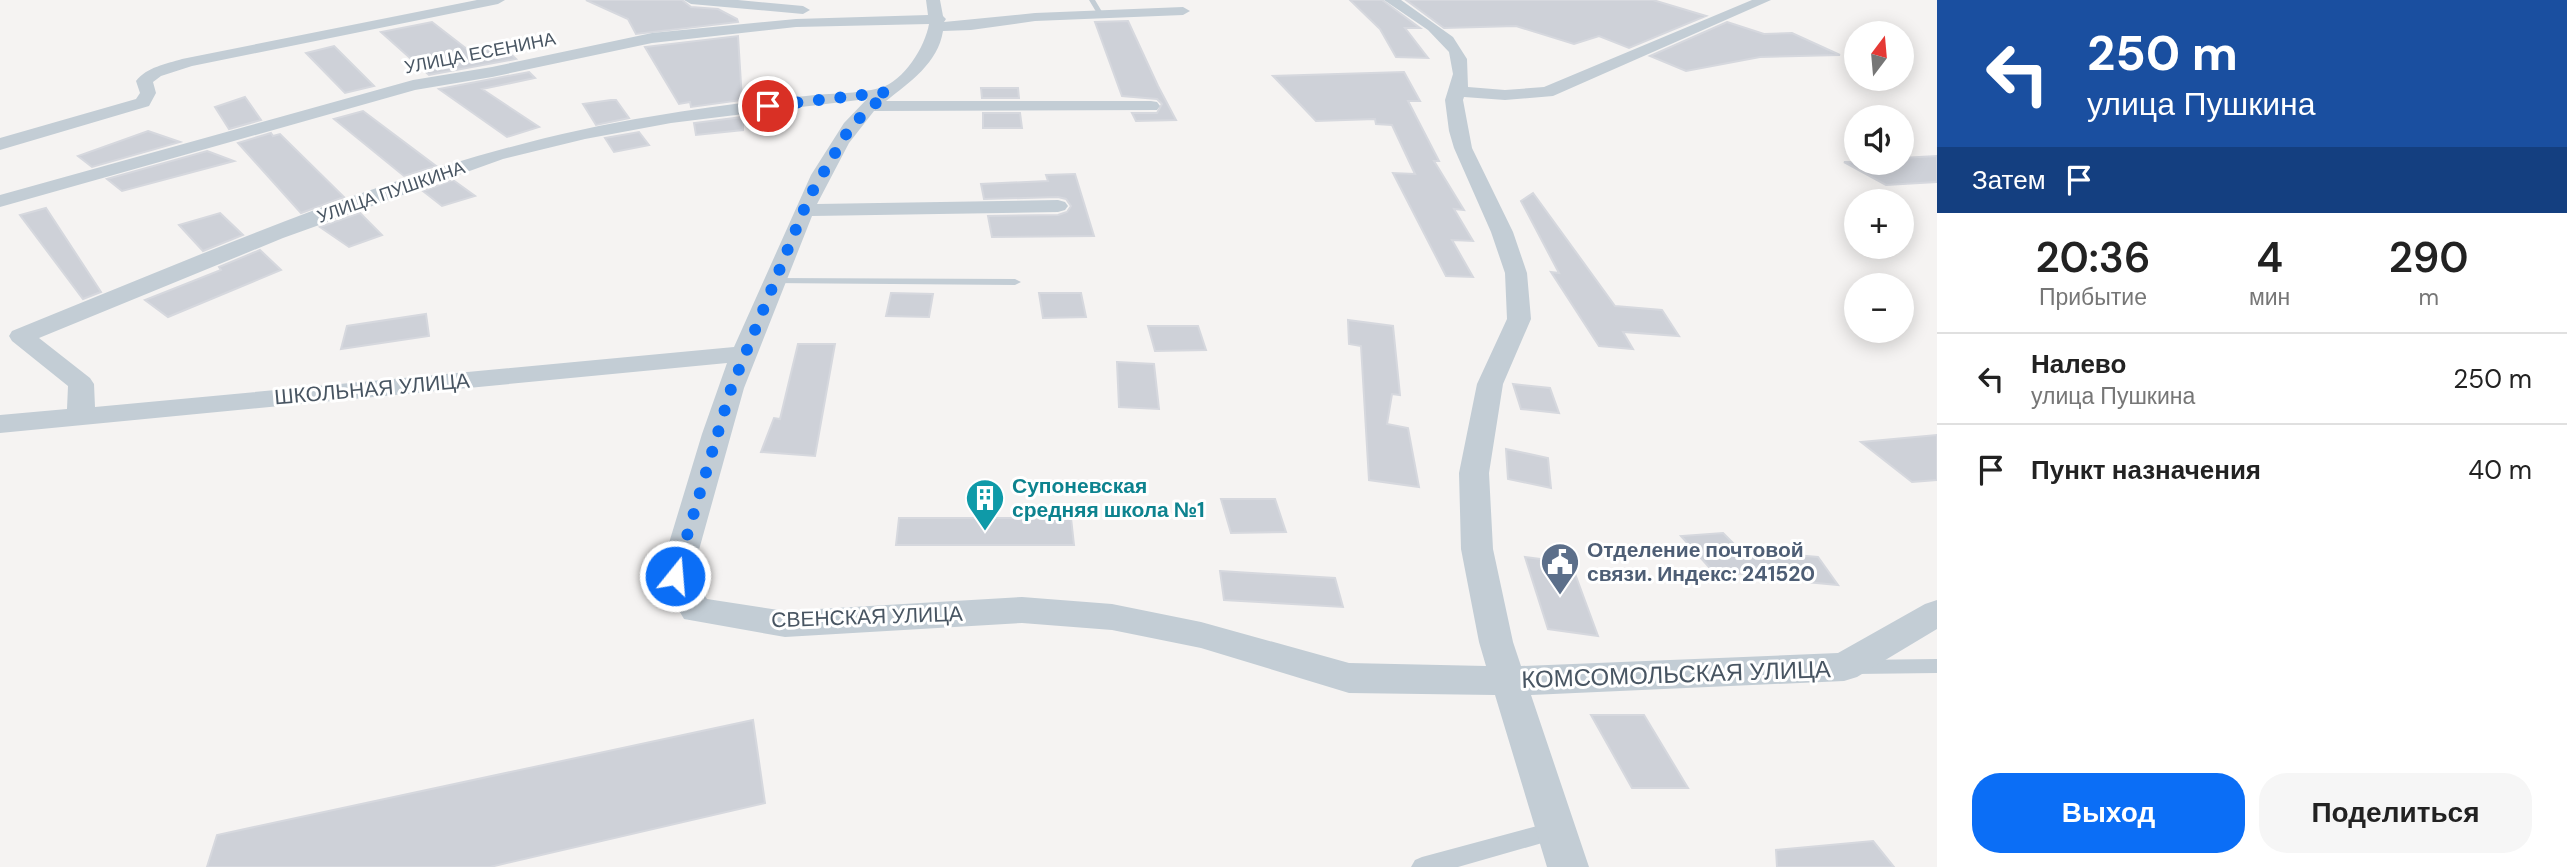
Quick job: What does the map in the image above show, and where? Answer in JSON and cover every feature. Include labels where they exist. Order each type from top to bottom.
[{"type":"street","points":[[0,144],[143,102],[148,93],[144,81],[155,73],[188,62],[498,0]]},
{"type":"street","points":[[691,0],[906,19]]},
{"type":"street","name":"КОМСОМОЛЬСКАЯ УЛИЦА","points":[[1391,0],[1456,48],[1462,78],[1460,92],[1454,100],[1458,131],[1463,148],[1503,232],[1516,273],[1519,319],[1490,384],[1474,473],[1477,549],[1496,642],[1562,848]]},
{"type":"street","points":[[1460,92],[1505,95],[1547,93],[1764,0]]},
{"type":"street","name":"УЛИЦА ЕСЕНИНА","points":[[0,201],[413,85],[492,72],[652,38],[796,23],[906,19],[1097,6],[1183,10]]},
{"type":"street","name":"СВЕНСКАЯ УЛИЦА","points":[[936,15],[934,45],[929,53],[851,126],[804,210],[774,281],[731,389],[675,576],[696,610],[785,624],[1022,610],[1111,617],[1200,635],[1349,678],[1509,681]]},
{"type":"street","name":"УЛИЦА ПУШКИНА","points":[[10,338],[255,240],[431,176],[539,144],[634,125],[790,103],[879,99],[1151,106]]},
{"type":"street","points":[[804,210],[1058,206]]},
{"type":"street","name":"УЛИЦА ПУШКИНА","points":[[10,338],[81,384],[81,417]]},
{"type":"street","name":"ШКОЛЬНАЯ УЛИЦА","points":[[0,424],[745,354]]},
{"type":"street","name":"КОМСОМОЛЬСКАЯ УЛИЦА","points":[[1509,681],[1844,667],[1937,613]]},
{"type":"lane","points":[[774,281],[1015,282]]},
{"type":"lane","name":"КОМСОМОЛЬСКАЯ УЛИЦА","points":[[1844,667],[1937,666]]},
{"type":"lane","points":[[1422,867],[1562,848]]},
{"type":"building","points":[[586,0],[682,0],[691,7],[718,9],[738,22],[636,34],[628,19]]},
{"type":"building","points":[[1350,0],[1382,0],[1420,28],[1405,28],[1428,58],[1396,57],[1380,29]]},
{"type":"building","points":[[1406,0],[1653,0],[1706,16],[1629,48],[1599,36],[1574,44],[1516,26],[1444,28]]},
{"type":"building","points":[[1128,21],[1176,120],[1136,121],[1132,113],[1157,113],[1162,104],[1157,99],[1122,96],[1095,22]]},
{"type":"building","points":[[432,22],[472,53],[503,47],[516,59],[429,75],[381,32]]},
{"type":"building","points":[[1727,22],[1764,34],[1792,33],[1840,55],[1760,57],[1686,71],[1650,56]]},
{"type":"building","points":[[738,36],[742,100],[691,107],[690,102],[679,104],[645,47]]},
{"type":"building","points":[[334,46],[374,86],[345,93],[306,53]]},
{"type":"building","points":[[529,72],[535,78],[482,89],[539,127],[507,137],[439,89]]},
{"type":"building","points":[[1404,72],[1420,101],[1408,101],[1439,161],[1434,161],[1464,210],[1454,209],[1473,241],[1452,240],[1473,277],[1446,276],[1393,173],[1415,174],[1392,125],[1376,124],[1375,119],[1316,121],[1273,76]]},
{"type":"building","points":[[981,88],[1018,88],[1019,98],[982,98]]},
{"type":"building","points":[[245,97],[261,120],[229,129],[215,107]]},
{"type":"building","points":[[616,100],[629,118],[596,125],[583,104]]},
{"type":"building","points":[[363,111],[436,166],[404,176],[334,119]]},
{"type":"building","points":[[983,113],[1020,113],[1022,128],[983,128]]},
{"type":"building","points":[[743,117],[743,130],[696,135],[694,123]]},
{"type":"building","points":[[148,131],[180,142],[92,167],[78,156]]},
{"type":"building","points":[[639,132],[649,145],[614,152],[605,138]]},
{"type":"building","points":[[271,133],[273,136],[280,134],[344,197],[301,213],[238,143]]},
{"type":"building","points":[[207,151],[234,161],[122,191],[107,179]]},
{"type":"building","points":[[1937,156],[1937,182],[1886,185],[1868,175],[1914,175],[1914,157]]},
{"type":"building","points":[[1075,174],[1094,236],[992,237],[988,216],[1058,215],[1067,212],[1071,206],[1066,199],[1058,197],[984,199],[981,184],[1048,181],[1046,175]]},
{"type":"building","points":[[453,180],[475,196],[442,206],[423,191]]},
{"type":"building","points":[[1533,193],[1615,306],[1662,310],[1679,336],[1623,332],[1633,349],[1599,346],[1551,272],[1559,273],[1521,201]]},
{"type":"building","points":[[46,208],[101,292],[83,299],[20,215]]},
{"type":"building","points":[[220,213],[243,235],[203,251],[179,225]]},
{"type":"building","points":[[360,213],[382,235],[349,247],[320,227]]},
{"type":"building","points":[[260,250],[281,270],[168,317],[145,300],[221,270],[219,267]]},
{"type":"building","points":[[891,293],[933,294],[929,317],[886,316]]},
{"type":"building","points":[[1039,293],[1081,293],[1086,317],[1043,318]]},
{"type":"building","points":[[426,314],[429,336],[341,349],[347,326]]},
{"type":"building","points":[[1348,320],[1393,326],[1400,395],[1392,394],[1387,424],[1408,428],[1419,487],[1369,480],[1361,346],[1349,344]]},
{"type":"building","points":[[1148,326],[1198,326],[1206,350],[1155,351]]},
{"type":"building","points":[[798,344],[835,344],[815,456],[761,452],[774,418],[780,419]]},
{"type":"building","points":[[1117,362],[1154,364],[1159,409],[1119,407]]},
{"type":"building","points":[[1513,384],[1550,388],[1559,413],[1521,409]]},
{"type":"building","points":[[1937,435],[1937,480],[1912,482],[1861,442]]},
{"type":"building","points":[[1506,449],[1548,458],[1551,488],[1508,479]]},
{"type":"building","points":[[1221,499],[1275,499],[1286,532],[1231,533]]},
{"type":"building","name":"Супоневская средняя школа №1","points":[[899,518],[1071,518],[1074,545],[896,545]]},
{"type":"building","points":[[1723,533],[1740,550],[1818,557],[1838,585],[1785,580],[1779,570],[1717,576],[1681,536]]},
{"type":"building","name":"Отделение почтовой связи. Индекс: 241520","points":[[1525,557],[1571,563],[1598,636],[1548,629]]},
{"type":"building","points":[[1220,571],[1335,578],[1343,607],[1224,600]]},
{"type":"building","points":[[1591,715],[1644,715],[1688,788],[1632,788]]},
{"type":"building","points":[[753,720],[765,803],[490,867],[207,867],[217,835]]},
{"type":"building","points":[[1873,841],[1894,867],[1777,867],[1776,850]]},
{"type":"place","name":"Супоневская средняя школа №1","points":[[985,532]]},
{"type":"place","name":"Отделение почтовой связи. Индекс: 241520","points":[[1560,596]]},
{"type":"route","points":[[675,576],[731,389],[809,197],[851,126],[888,92],[768,106]]}]
